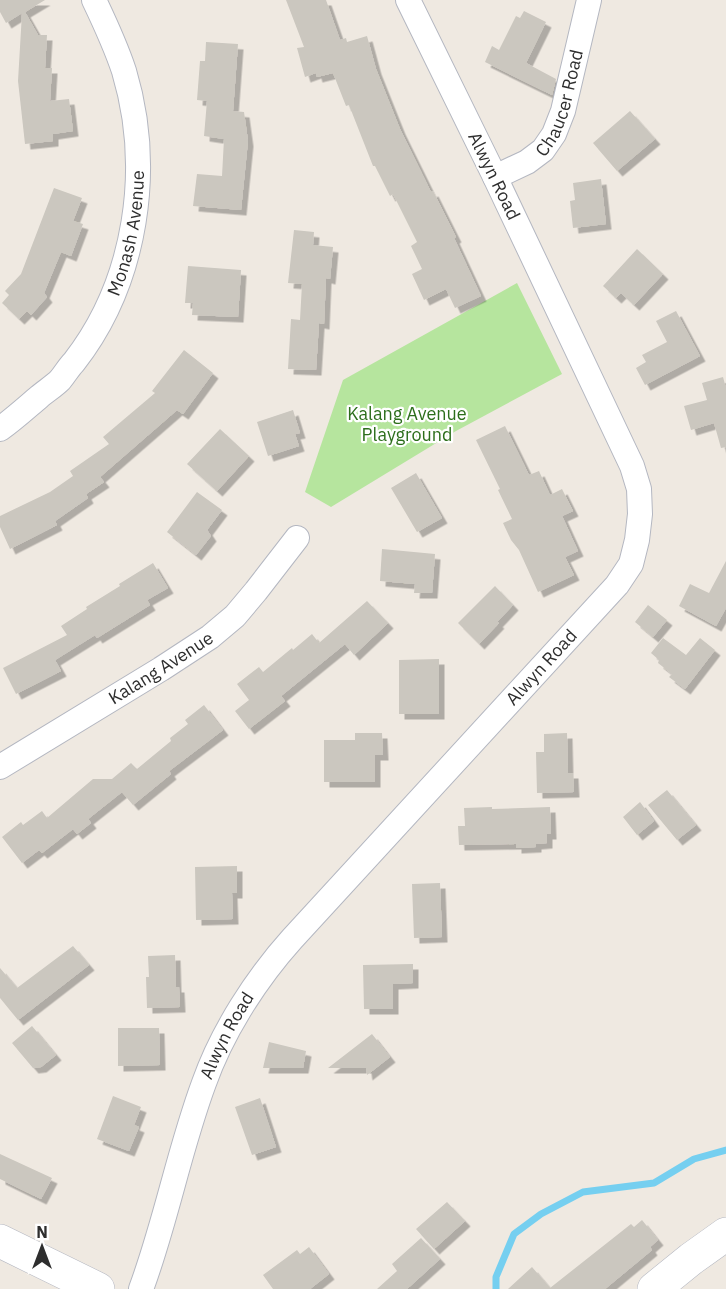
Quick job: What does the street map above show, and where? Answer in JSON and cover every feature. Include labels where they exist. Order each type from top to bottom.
[{"type":"street","name":"Monash Avenue","points":[[0,429],[60,380],[88,344],[114,291],[125,261],[133,226],[138,190],[133,109],[124,71],[94,0]]},
{"type":"street","name":"Alwyn Road","points":[[141,1289],[204,1080],[218,1049],[255,985],[307,922],[618,585],[631,564],[637,540],[640,514],[639,489],[632,466],[408,0]]},
{"type":"street","name":"Chaucer Road","points":[[495,177],[528,162],[543,150],[554,134],[563,111],[589,0]]},
{"type":"street","name":"Kalang Avenue","points":[[0,767],[210,637],[235,616],[297,538]]},
{"type":"street","points":[[654,1289],[726,1234]]},
{"type":"street","points":[[0,1241],[96,1288]]},
{"type":"green space","name":"Kalang Avenue Playground","points":[[517,283],[562,374],[456,431],[331,507],[305,492],[343,380]]},
{"type":"building","points":[[0,0],[45,0],[25,12],[38,35],[47,35],[45,68],[52,68],[50,101],[69,99],[73,131],[53,134],[53,141],[25,144],[18,81],[22,13],[6,23],[0,12]]},
{"type":"building","points":[[286,0],[326,0],[340,40],[346,38],[347,42],[367,36],[376,69],[400,129],[456,237],[454,238],[481,296],[455,308],[446,289],[424,300],[412,274],[422,269],[411,246],[417,242],[393,194],[390,196],[373,166],[349,105],[346,106],[333,73],[317,77],[316,73],[305,77],[297,48],[304,47]]},
{"type":"building","points":[[524,11],[546,22],[526,63],[556,79],[552,95],[485,62],[492,46],[499,50],[516,16],[520,18]]},
{"type":"building","points":[[206,42],[238,44],[233,111],[244,112],[248,141],[241,210],[193,206],[197,174],[222,176],[224,139],[204,136],[207,101],[197,100],[200,61],[205,61]]},
{"type":"building","points":[[630,111],[655,139],[617,171],[593,143]]},
{"type":"building","points":[[601,179],[606,224],[573,228],[570,201],[575,200],[573,183]]},
{"type":"building","points":[[54,188],[82,198],[73,221],[83,224],[71,256],[61,252],[44,293],[47,297],[31,315],[27,311],[19,319],[2,303],[9,295],[5,291],[21,274]]},
{"type":"building","points":[[294,230],[314,232],[313,245],[333,247],[330,279],[326,278],[324,324],[319,323],[316,370],[288,369],[291,319],[300,320],[302,284],[288,283]]},
{"type":"building","points":[[637,249],[663,274],[634,305],[621,293],[616,298],[603,286]]},
{"type":"building","points":[[188,266],[241,270],[238,317],[192,315],[193,303],[185,303]]},
{"type":"building","points":[[676,311],[700,356],[645,385],[636,368],[646,362],[642,355],[667,342],[656,321]]},
{"type":"building","points":[[184,350],[213,373],[183,414],[177,410],[100,477],[104,482],[86,494],[88,498],[55,521],[57,525],[10,549],[0,527],[0,516],[50,492],[73,476],[70,471],[109,444],[103,437],[155,393],[152,391]]},
{"type":"building","points":[[723,377],[726,388],[726,447],[721,448],[714,423],[691,430],[684,406],[707,400],[702,383]]},
{"type":"building","points":[[293,410],[300,433],[295,434],[299,446],[268,456],[257,422]]},
{"type":"building","points":[[505,426],[529,475],[539,471],[550,495],[562,489],[573,511],[562,516],[578,551],[565,557],[574,575],[538,592],[519,550],[503,523],[512,519],[476,440]]},
{"type":"building","points":[[220,429],[249,456],[217,491],[187,464]]},
{"type":"building","points":[[416,473],[442,518],[417,532],[391,488]]},
{"type":"building","points":[[197,492],[222,510],[207,530],[211,536],[196,555],[167,532]]},
{"type":"building","points":[[382,549],[435,554],[432,593],[414,593],[415,584],[380,581]]},
{"type":"building","points":[[726,561],[726,608],[716,626],[679,606],[690,584],[709,593]]},
{"type":"building","points":[[153,563],[168,588],[147,600],[150,605],[97,638],[95,635],[55,660],[61,671],[16,694],[3,668],[67,635],[61,626],[120,586],[119,584]]},
{"type":"building","points":[[495,586],[513,605],[479,644],[458,623]]},
{"type":"building","points":[[367,601],[388,623],[354,655],[345,644],[281,696],[285,701],[249,729],[235,711],[249,700],[237,684],[259,667],[263,672],[312,634],[319,643]]},
{"type":"building","points":[[648,605],[667,620],[653,637],[635,622]]},
{"type":"building","points":[[663,638],[686,655],[700,638],[715,650],[685,689],[669,677],[672,674],[658,663],[659,660],[651,653]]},
{"type":"building","points":[[439,659],[439,714],[399,714],[399,660]]},
{"type":"building","points":[[204,705],[223,730],[169,771],[171,774],[133,805],[122,792],[88,819],[91,823],[77,834],[73,829],[42,853],[39,850],[22,863],[2,837],[21,822],[23,825],[42,811],[47,818],[93,779],[112,779],[131,763],[137,769],[171,741],[170,738],[188,724],[185,720]]},
{"type":"building","points":[[355,733],[382,733],[383,755],[375,755],[375,782],[324,782],[324,740],[355,740]]},
{"type":"building","points":[[567,733],[568,773],[573,773],[574,792],[537,793],[536,752],[544,752],[544,734]]},
{"type":"building","points":[[667,790],[696,825],[677,840],[648,805]]},
{"type":"building","points":[[640,802],[654,821],[637,835],[623,817]]},
{"type":"building","points":[[492,807],[492,809],[550,807],[551,834],[547,834],[547,843],[536,844],[536,847],[516,848],[516,844],[459,845],[458,826],[465,826],[464,808]]},
{"type":"building","points":[[237,866],[237,893],[232,893],[233,919],[196,920],[195,867]]},
{"type":"building","points":[[440,883],[442,937],[414,938],[412,884]]},
{"type":"building","points":[[73,946],[89,965],[18,1020],[0,998],[0,968],[17,988]]},
{"type":"building","points":[[175,955],[176,987],[179,987],[180,1007],[147,1008],[148,956]]},
{"type":"building","points":[[413,964],[413,983],[393,984],[393,1009],[364,1009],[363,965]]},
{"type":"building","points":[[32,1026],[56,1055],[41,1067],[33,1068],[12,1043]]},
{"type":"building","points":[[118,1028],[159,1028],[160,1065],[118,1066]]},
{"type":"building","points":[[372,1034],[390,1057],[367,1075],[366,1068],[328,1068]]},
{"type":"building","points":[[269,1042],[306,1051],[303,1068],[263,1068]]},
{"type":"building","points":[[113,1096],[141,1107],[134,1125],[139,1127],[129,1151],[97,1139]]},
{"type":"building","points":[[260,1098],[276,1147],[252,1155],[235,1107]]},
{"type":"building","points":[[0,1154],[52,1178],[41,1199],[0,1179]]},
{"type":"building","points":[[447,1202],[465,1221],[434,1249],[416,1229]]},
{"type":"building","points":[[642,1220],[658,1240],[650,1247],[652,1250],[605,1289],[508,1289],[532,1267],[550,1288],[631,1224],[634,1227]]},
{"type":"building","points":[[421,1238],[440,1259],[407,1289],[377,1289],[397,1271],[392,1264]]},
{"type":"building","points":[[309,1247],[329,1274],[310,1289],[273,1289],[263,1275],[297,1250],[300,1254]]},
{"type":"waterway","points":[[496,1289],[496,1277],[514,1234],[541,1214],[583,1192],[654,1183],[694,1159],[726,1150]]}]
